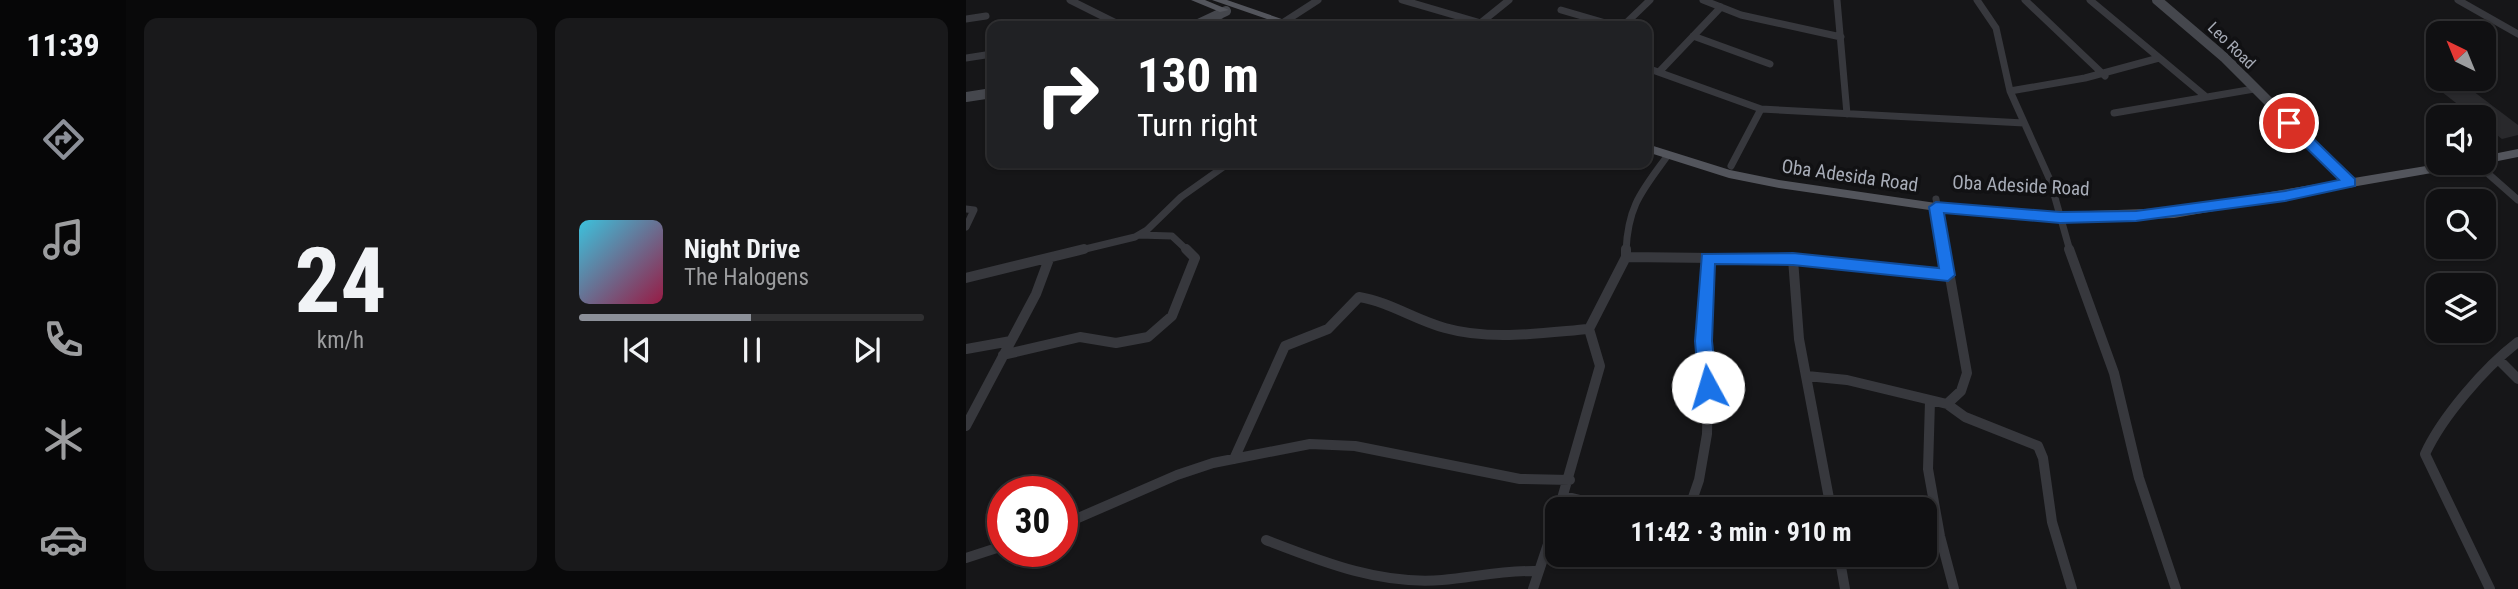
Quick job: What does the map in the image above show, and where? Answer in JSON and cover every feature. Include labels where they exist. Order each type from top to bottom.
[{"type":"main road","points":[[1196,0],[1254,21]]},
{"type":"main road","points":[[1217,0],[1281,21]]},
{"type":"main road","name":"Oba Adeside Road","points":[[1652,142],[1779,177],[1936,203]]},
{"type":"main road","points":[[2496,150],[2518,146]]},
{"type":"main road","name":"Oba Adesida Road","points":[[1652,150],[1752,180],[1936,203],[2059,213],[2174,213],[2346,179],[2426,168]]},
{"type":"main road","points":[[2496,157],[2518,153]]},
{"type":"main road","points":[[2346,179],[2426,162]]},
{"type":"street","points":[[1070,0],[1112,21]]},
{"type":"street","points":[[1286,21],[1318,0]]},
{"type":"street","points":[[1402,0],[1467,21]]},
{"type":"street","points":[[1484,21],[1509,0]]},
{"type":"street","points":[[1628,21],[1650,0]]},
{"type":"street","points":[[1703,0],[1741,15],[1841,37]]},
{"type":"street","points":[[1837,0],[1847,114]]},
{"type":"street","points":[[1978,0],[1996,28],[2010,91],[2040,156],[2065,240],[2080,272],[2107,350],[2139,478],[2176,589]]},
{"type":"street","points":[[2025,0],[2105,76]]},
{"type":"street","points":[[2090,0],[2205,96]]},
{"type":"street","name":"Leo Road","points":[[2157,0],[2216,50],[2346,179]]},
{"type":"street","points":[[2458,0],[2518,34]]},
{"type":"street","points":[[1659,72],[1721,8]]},
{"type":"street","points":[[1561,10],[1599,21]]},
{"type":"street","points":[[1206,21],[1226,11]]},
{"type":"street","points":[[966,19],[986,16]]},
{"type":"street","points":[[1215,17],[1220,21]]},
{"type":"street","points":[[1693,36],[1770,64]]},
{"type":"street","points":[[966,58],[987,55]]},
{"type":"street","points":[[2010,91],[2105,76],[2159,58]]},
{"type":"street","points":[[1652,70],[1761,109],[2024,123]]},
{"type":"street","points":[[2114,113],[2254,89]]},
{"type":"street","points":[[966,97],[987,94]]},
{"type":"street","points":[[1731,166],[1761,109]]},
{"type":"street","points":[[1568,497],[1564,496],[1600,366],[1589,328],[1626,257],[1627,226],[1634,203],[1668,155]]},
{"type":"street","points":[[1139,235],[1181,197],[1221,168]]},
{"type":"street","points":[[2490,175],[2518,200]]},
{"type":"street","points":[[1936,203],[1967,373],[1965,385],[1957,397],[1947,404]]},
{"type":"street","points":[[966,209],[974,211],[966,227]]},
{"type":"street","points":[[966,278],[1139,235],[1172,236],[1195,258],[1183,283],[1176,307],[1166,324],[1148,337],[1116,344],[1080,337],[1003,355]]},
{"type":"street","points":[[1626,257],[1793,259],[1948,275]]},
{"type":"street","points":[[1694,497],[1700,480],[1707,436],[1708,387],[1703,341],[1709,274],[1707,258]]},
{"type":"street","points":[[966,426],[1036,294],[1049,259]]},
{"type":"street","points":[[1793,259],[1795,309],[1829,497]]},
{"type":"street","points":[[1234,459],[1285,346],[1328,329],[1359,297],[1460,331],[1510,333],[1589,328]]},
{"type":"street","points":[[966,349],[1011,341]]},
{"type":"street","points":[[2490,589],[2425,454],[2432,440],[2499,359],[2518,342]]},
{"type":"street","points":[[2499,359],[2518,379]]},
{"type":"street","points":[[1807,376],[1847,380],[1947,404],[1965,417],[2038,446],[2042,453],[2054,533],[2072,589]]},
{"type":"street","points":[[1930,401],[1928,469],[1940,537],[1954,589]]},
{"type":"street","points":[[1078,518],[1177,475],[1234,459],[1310,444],[1331,443],[1520,479],[1570,480]]},
{"type":"street","points":[[1266,540],[1329,565],[1376,577],[1440,580],[1508,570],[1538,570]]},
{"type":"street","points":[[1533,589],[1545,550]]},
{"type":"street","points":[[966,558],[987,551]]},
{"type":"street","points":[[1841,567],[1845,589]]},
{"type":"building","points":[[2473,91],[2492,105],[2459,105],[2442,92]]},
{"type":"building","points":[[2496,108],[2518,125],[2518,135],[2502,139],[2496,134]]},
{"type":"route","points":[[1708,387],[1703,341],[1709,274],[1707,258],[1793,259],[1948,275],[1936,207],[2060,217],[2136,216],[2285,196],[2350,183],[2289,123]]}]
